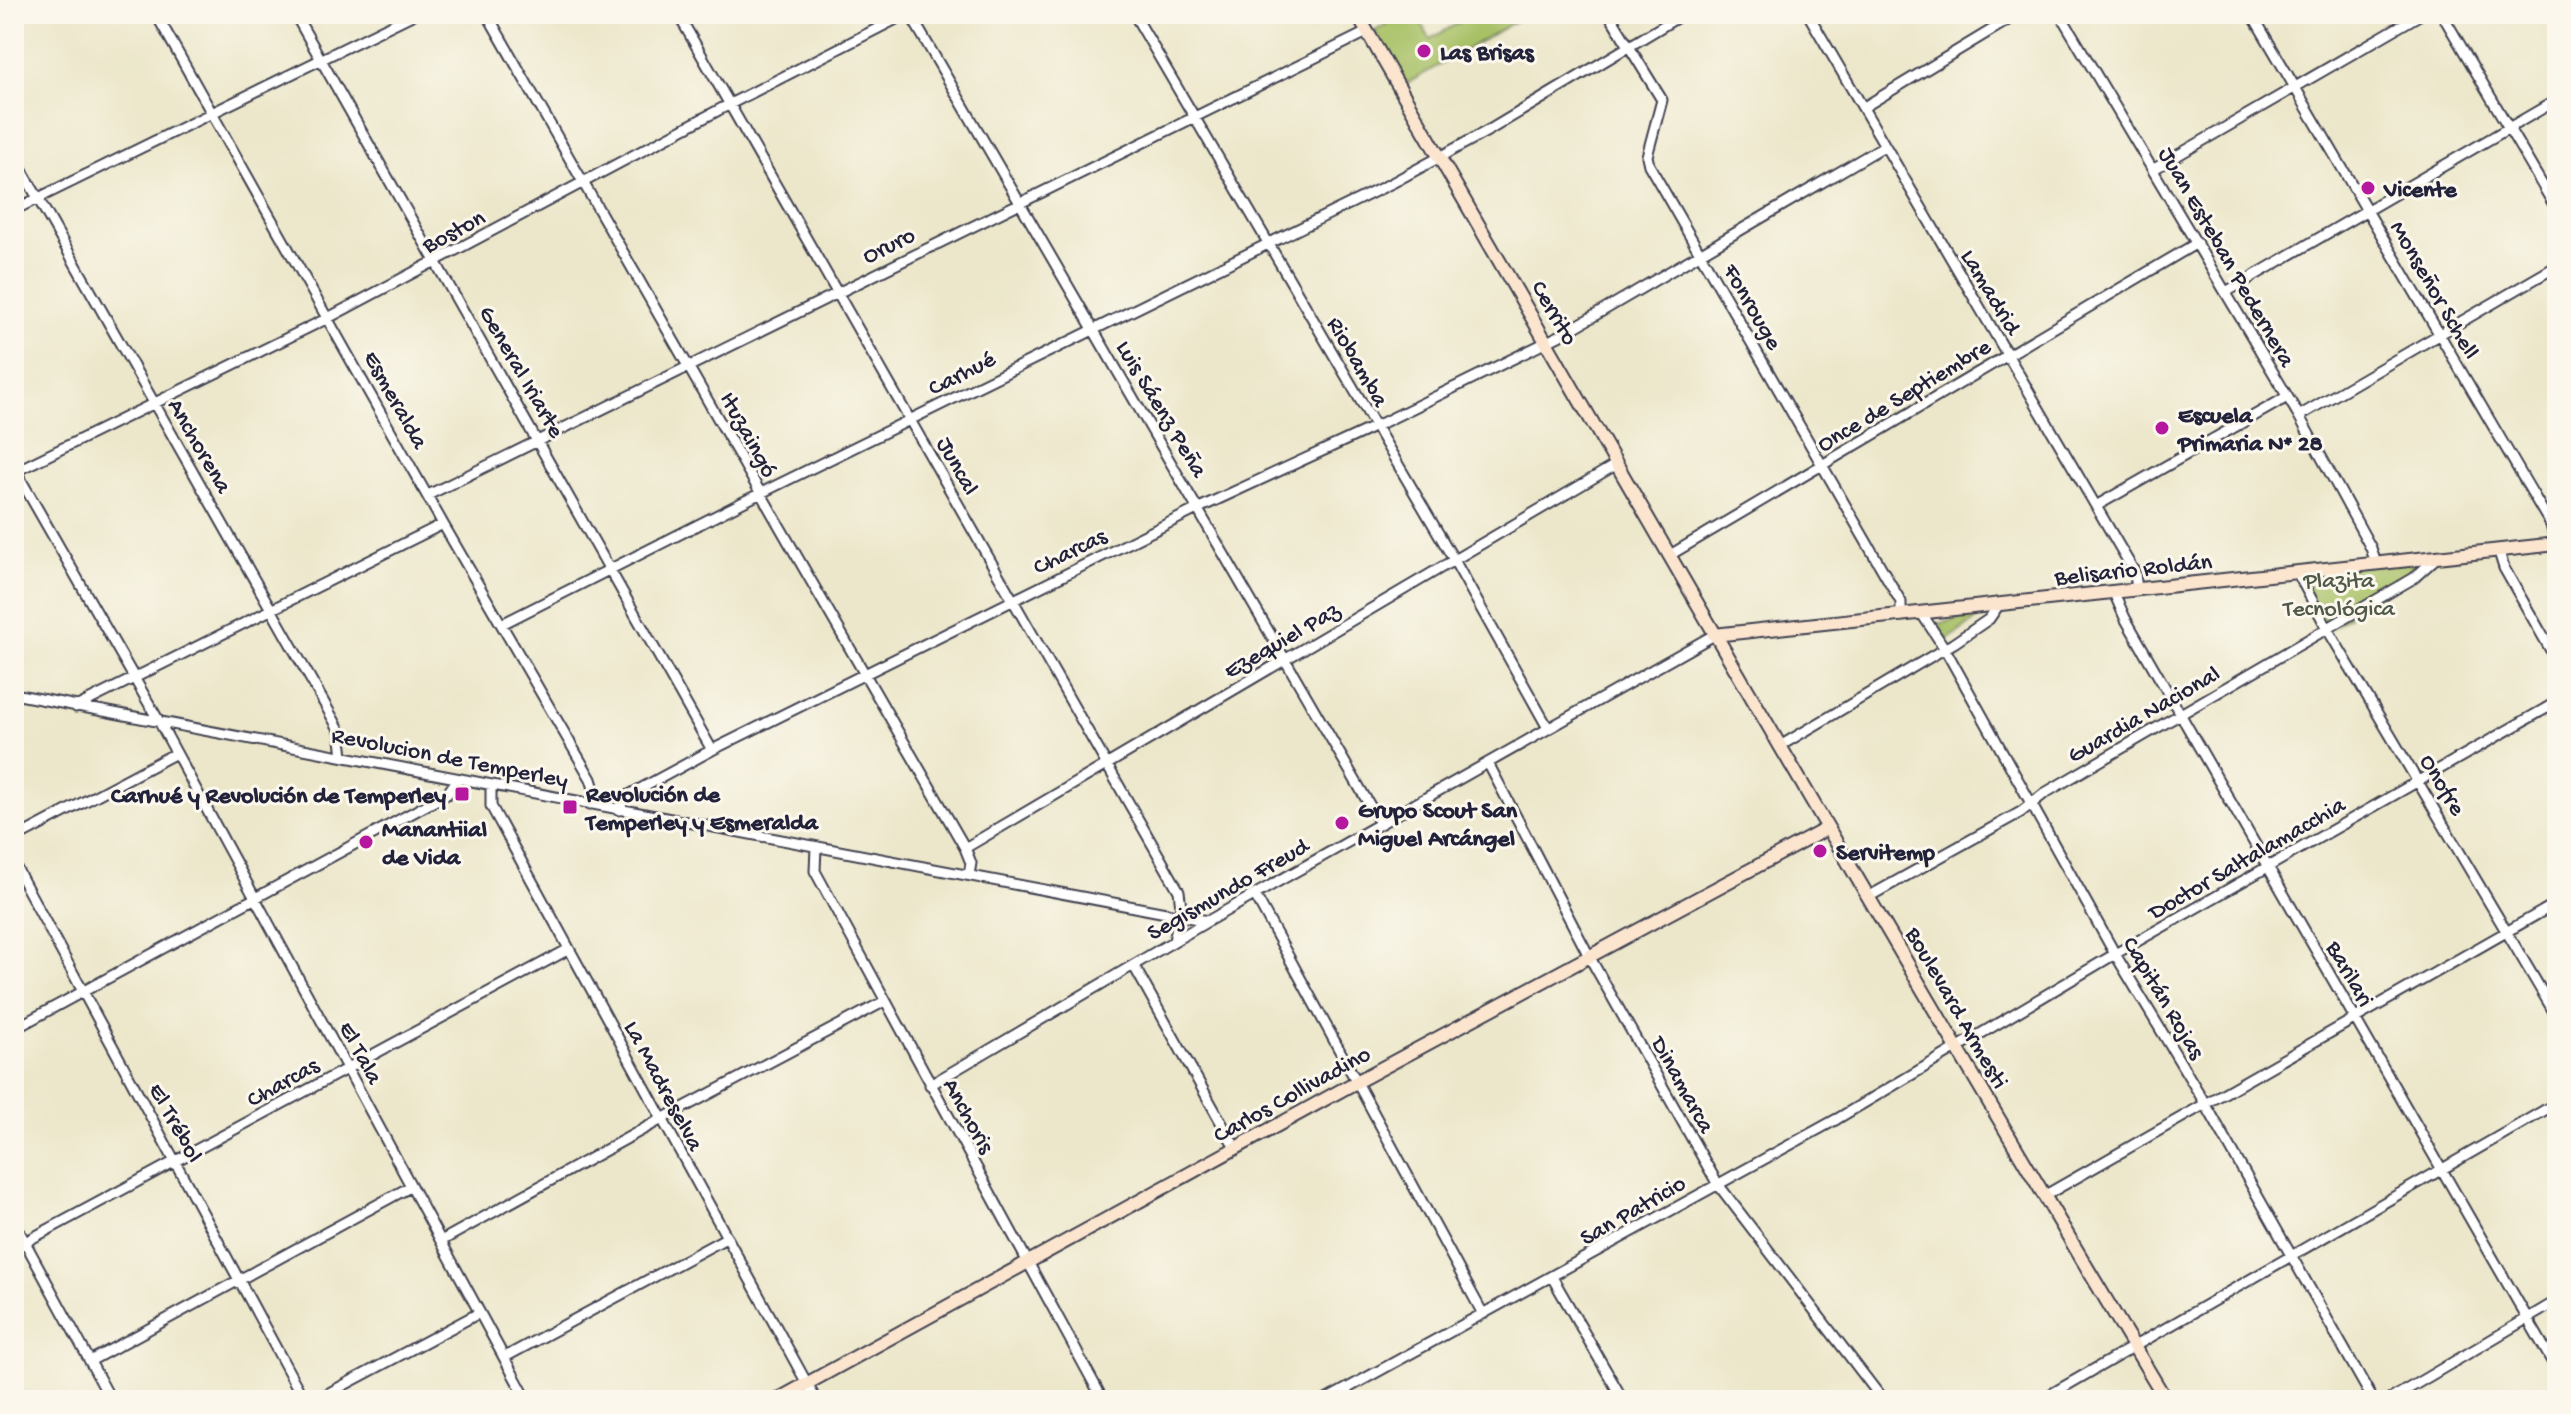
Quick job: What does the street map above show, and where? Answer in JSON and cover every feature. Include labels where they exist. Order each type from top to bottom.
[{"type":"street","name":"Esmeralda","points":[[156,14],[443,524],[591,779],[595,792],[590,804]]},
{"type":"street","name":"General Iriarte","points":[[295,14],[712,750]]},
{"type":"street","points":[[14,210],[414,14]]},
{"type":"street","name":"Ituzaingó","points":[[487,14],[759,494],[965,848],[971,863],[969,875]]},
{"type":"street","name":"Juncal","points":[[678,14],[1179,891],[1180,915],[1174,941]]},
{"type":"street","name":"Boston","points":[[15,470],[328,318],[730,104],[908,14]]},
{"type":"street","name":"Luis Sáenz Peña","points":[[908,14],[1199,508],[1380,823]]},
{"type":"street","name":"Riobamba","points":[[1134,14],[1454,560],[1548,728]]},
{"type":"street","name":"Cerrito","points":[[1357,14],[1714,635]]},
{"type":"street","name":"Fonrouge","points":[[1609,14],[1662,100],[1647,156],[1649,165],[1901,602],[1901,616]]},
{"type":"street","name":"Carhué","points":[[502,624],[1439,158],[1683,14]]},
{"type":"street","name":"Lamadrid","points":[[1808,14],[2135,573],[2137,590]]},
{"type":"street","points":[[1864,107],[2018,14]]},
{"type":"street","name":"Juan Esteban Pedernera","points":[[2060,14],[2299,416],[2371,548],[2376,564]]},
{"type":"street","name":"Monseñor Schell","points":[[2252,14],[2551,525],[2557,544]]},
{"type":"street","points":[[2154,169],[2421,14]]},
{"type":"street","points":[[2442,14],[2557,210]]},
{"type":"street","name":"Oruro","points":[[428,495],[688,364],[1367,32]]},
{"type":"street","points":[[2226,292],[2557,100]]},
{"type":"street","name":"Charcas","points":[[620,810],[623,800],[629,795],[712,750],[1199,508],[1374,427],[1547,341],[1884,146]]},
{"type":"street","name":"Anchorena","points":[[14,156],[340,731],[343,756]]},
{"type":"street","name":"Once de Septiembre","points":[[1670,555],[2197,243]]},
{"type":"street","points":[[2299,416],[2557,266]]},
{"type":"street","points":[[2096,506],[2287,397]]},
{"type":"street","name":"Ezequiel Paz","points":[[965,848],[1617,464]]},
{"type":"street","name":"El Tala","points":[[15,470],[256,897],[527,1400]]},
{"type":"street","points":[[76,707],[443,524]]},
{"type":"street","name":"Belisario Roldán","points":[[1714,635],[2557,544]]},
{"type":"street","points":[[2499,552],[2504,568],[2557,661]]},
{"type":"street","name":"Guardia Nacional","points":[[1868,897],[2021,812],[2045,793],[2328,630],[2414,578],[2435,559]]},
{"type":"street","name":"Onofre","points":[[2297,572],[2328,630],[2557,1017]]},
{"type":"street","name":"Barilari","points":[[2114,593],[2125,618],[2557,1370]]},
{"type":"street","points":[[1780,746],[1945,649],[1989,619],[1998,606]]},
{"type":"street","name":"Capitán Rojas","points":[[1922,614],[1945,649],[2115,954],[2206,1105],[2373,1400]]},
{"type":"street","name":"Segismundo Freud","points":[[930,1085],[1208,921],[1714,635]]},
{"type":"street","name":"Boulevard Armesti","points":[[1714,635],[2166,1400]]},
{"type":"street","name":"Revolucion de Temperley","points":[[14,694],[1208,921]]},
{"type":"street","name":"Doctor Saltalamacchia","points":[[1957,1050],[2115,954],[2557,702]]},
{"type":"street","points":[[14,839],[176,753]]},
{"type":"street","name":"Dinamarca","points":[[1488,763],[1589,956],[1717,1183],[1883,1400]]},
{"type":"street","points":[[14,1029],[447,794],[458,779]]},
{"type":"street","name":"La Madreselva","points":[[491,785],[491,806],[660,1120],[816,1400]]},
{"type":"street","name":"Carlos Collivadino","points":[[777,1400],[1358,1081],[1828,828]]},
{"type":"street","name":"Anchoris","points":[[816,847],[815,871],[1103,1400]]},
{"type":"street","name":"El Trébol","points":[[14,864],[304,1400]]},
{"type":"street","points":[[1255,895],[1483,1314]]},
{"type":"street","points":[[2044,1196],[2557,903]]},
{"type":"street","name":"Charcas","points":[[14,1248],[569,949]]},
{"type":"street","points":[[1134,966],[1236,1149]]},
{"type":"street","points":[[441,1241],[885,1001]]},
{"type":"street","name":"San Patricio","points":[[1326,1400],[1957,1050]]},
{"type":"street","points":[[2041,1400],[2557,1103]]},
{"type":"street","points":[[90,1361],[410,1187]]},
{"type":"street","points":[[14,1222],[111,1400]]},
{"type":"street","points":[[505,1357],[726,1238]]},
{"type":"street","points":[[1552,1277],[1623,1400]]},
{"type":"street","points":[[2389,1400],[2557,1301]]},
{"type":"street","points":[[316,1400],[479,1313]]},
{"type":"street","points":[[1345,1390],[1351,1400]]},
{"type":"green space","name":"Las Brisas","points":[[1403,14],[1416,14],[1430,39],[1474,14],[1518,14],[1521,18],[1406,84],[1375,31]]},
{"type":"green space","name":"Plazita Tecnológica","points":[[2435,559],[2328,630],[2297,572]]},
{"type":"green space","points":[[1979,615],[1947,640],[1937,624]]},
{"type":"place","name":"Las Brisas","points":[[1424,51]]},
{"type":"place","name":"Vicente","points":[[2368,188]]},
{"type":"place","name":"Escuela Primaria N* 28","points":[[2162,428]]},
{"type":"place","name":"Carhué y Revolución de Temperley","points":[[462,794]]},
{"type":"place","name":"Revolución de Temperley y Esmeralda","points":[[570,807]]},
{"type":"place","name":"Grupo Scout San Miguel Arcángel","points":[[1342,823]]},
{"type":"place","name":"Manantiial de Vida","points":[[366,842]]},
{"type":"place","name":"Servitemp","points":[[1820,851]]}]
